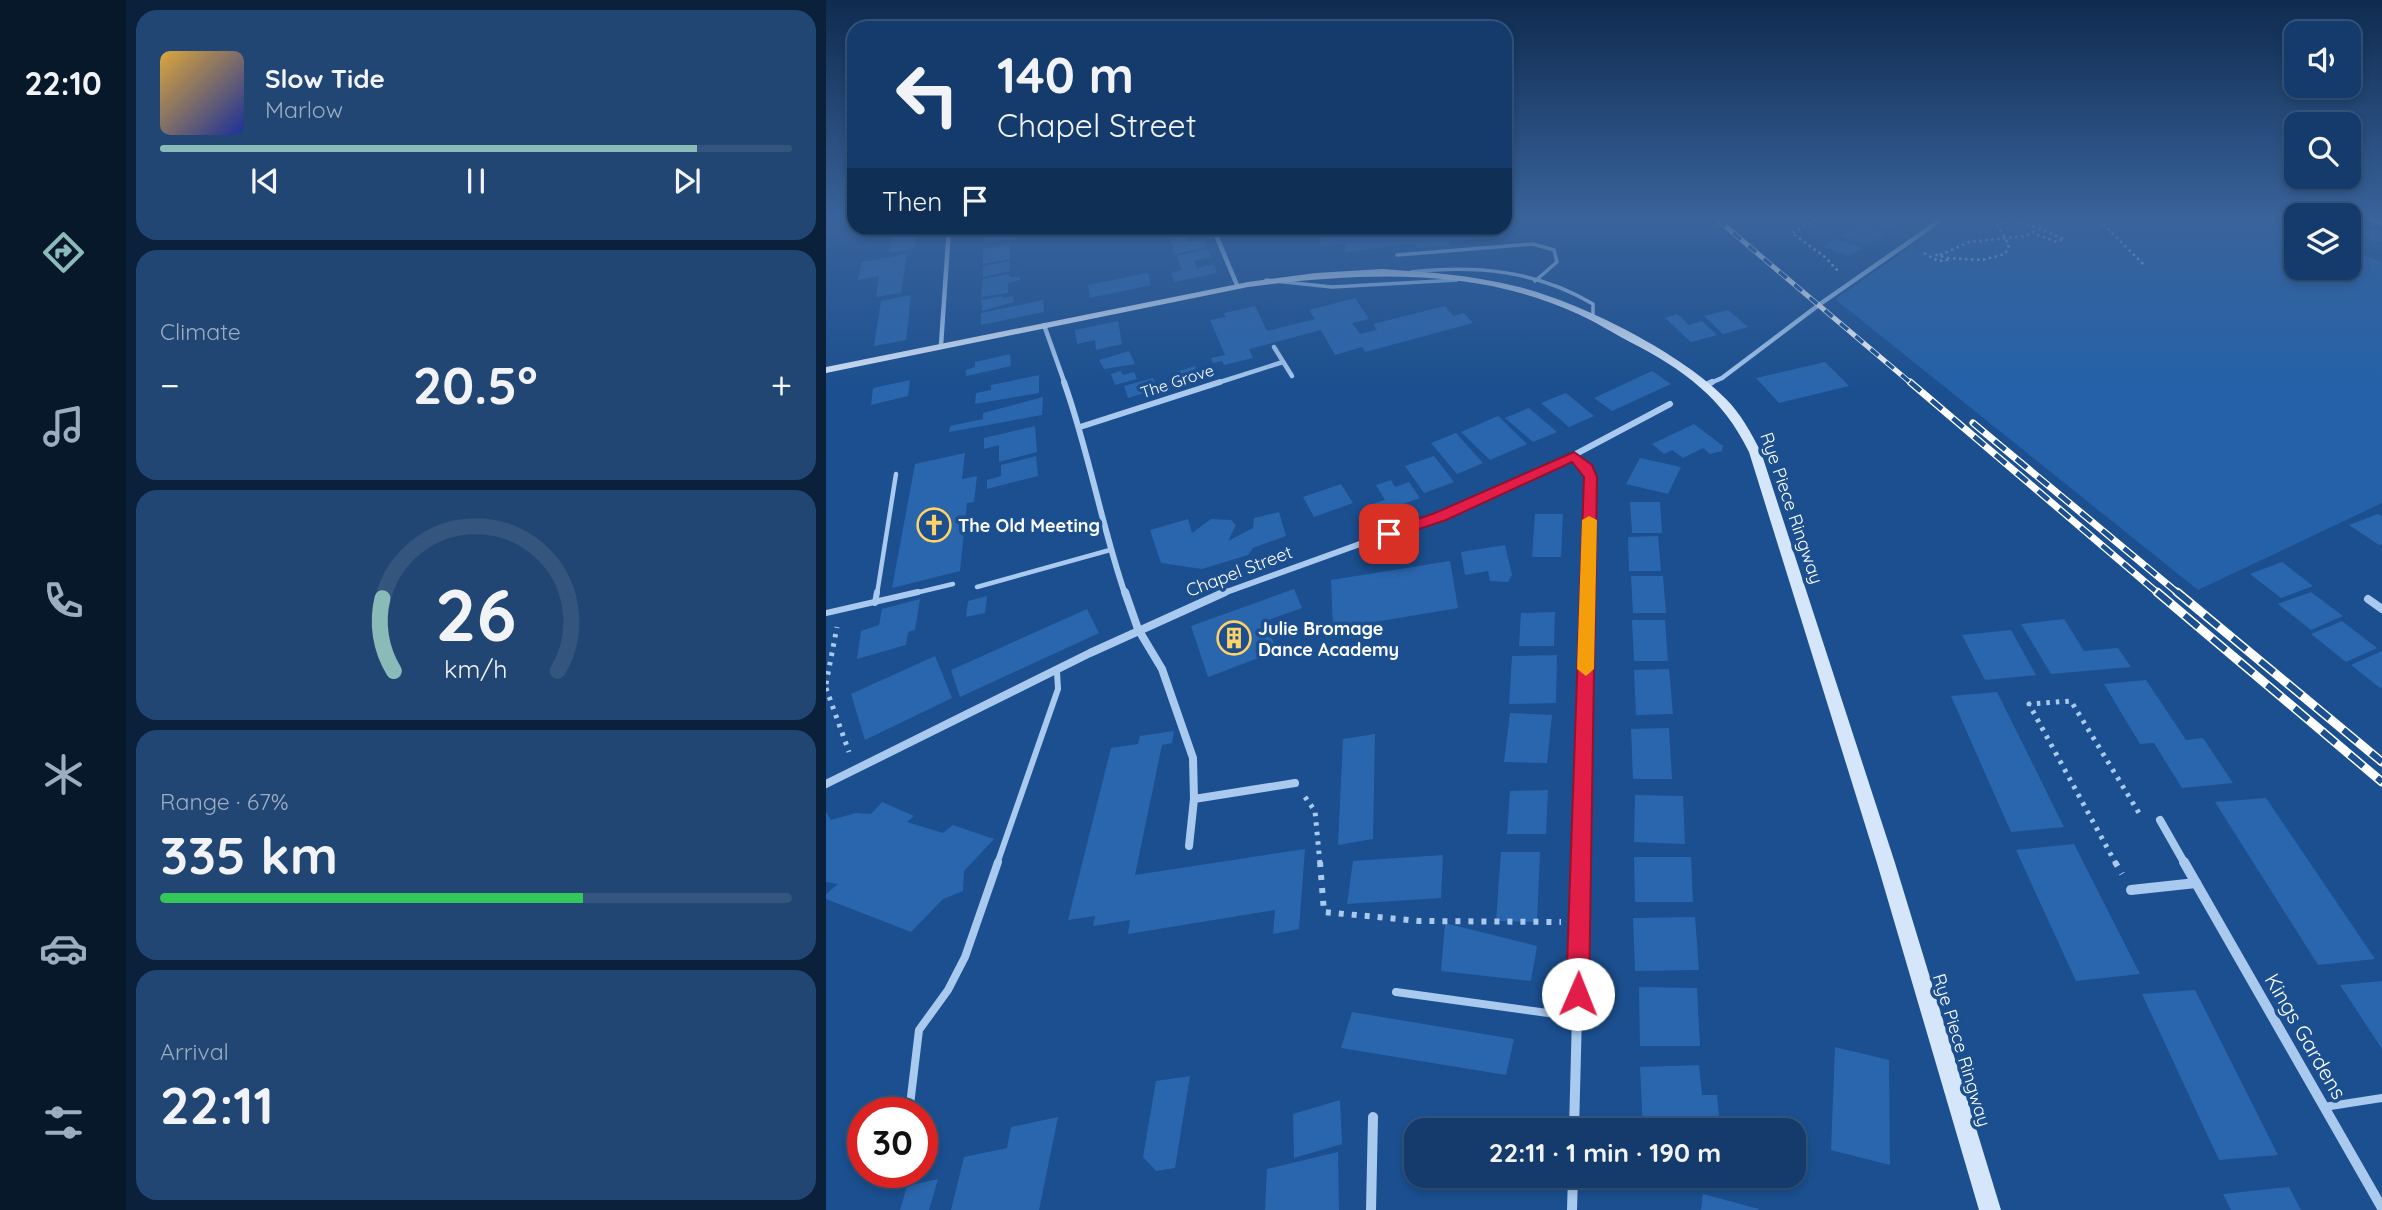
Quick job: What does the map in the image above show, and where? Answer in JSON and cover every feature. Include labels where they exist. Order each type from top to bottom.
[{"type":"main road","name":"Rye Piece Ringway","points":[[826,370],[1237,285],[1295,276]]},
{"type":"main road","name":"Rye Piece Ringway","points":[[1450,276],[1467,278],[1552,299],[1593,317],[1708,384],[1732,410],[1755,452],[1886,863],[1990,1210]]},
{"type":"street","points":[[941,345],[946,276]]},
{"type":"street","points":[[1233,276],[1237,285]]},
{"type":"street","points":[[1708,384],[1722,378],[1860,276]]},
{"type":"street","points":[[1044,325],[1080,427],[1110,550],[1138,629],[1162,669],[1193,758],[1194,799],[1189,846]]},
{"type":"street","points":[[1274,347],[1292,376]]},
{"type":"street","name":"The Grove","points":[[1080,427],[1283,362]]},
{"type":"street","name":"Chapel Street","points":[[826,784],[1057,672],[1138,629],[1255,580],[1440,516],[1574,457],[1670,404]]},
{"type":"street","points":[[1574,457],[1587,468],[1591,477],[1574,1118]]},
{"type":"street","points":[[2368,599],[2382,610]]},
{"type":"street","points":[[1194,799],[1295,782]]},
{"type":"street","name":"Kings Gardens","points":[[2160,820],[2382,1208]]},
{"type":"street","points":[[2131,890],[2196,883]]},
{"type":"street","points":[[1371,1210],[1373,1117]]},
{"type":"street","points":[[1570,1210],[1572,1188]]},
{"type":"lane","points":[[1514,276],[1581,295],[1593,303],[1593,317]]},
{"type":"lane","points":[[1535,281],[1540,276]]},
{"type":"lane","points":[[1266,280],[1280,285],[1414,284],[1467,278]]},
{"type":"lane","points":[[875,603],[896,474]]},
{"type":"lane","points":[[977,587],[1110,550]]},
{"type":"lane","points":[[826,613],[840,612],[953,584]]},
{"type":"lane","points":[[911,1097],[919,1030],[948,990],[965,957],[1058,689],[1057,672]]},
{"type":"lane","points":[[1396,992],[1577,1017]]},
{"type":"lane","points":[[2324,1107],[2382,1098]]},
{"type":"path","points":[[1842,276],[1849,284]]},
{"type":"path","points":[[840,612],[826,686],[855,770]]},
{"type":"path","points":[[2131,890],[2029,704],[2071,701],[2143,820],[2160,820]]},
{"type":"path","points":[[1295,782],[1315,811],[1324,912],[1419,921],[1579,923]]},
{"type":"shaded area","points":[[1868,276],[2284,276],[2284,280],[2361,280],[2361,276],[2382,276],[2382,503],[2198,590],[1835,299]]},
{"type":"building","points":[[859,276],[877,276],[858,280]]},
{"type":"building","points":[[879,276],[904,276],[901,293],[876,297]]},
{"type":"building","points":[[1131,276],[1149,276],[1151,285],[1090,298],[1088,285]]},
{"type":"building","points":[[1172,276],[1200,276],[1174,282]]},
{"type":"building","points":[[1020,277],[1020,280],[1008,283],[1008,293],[981,297],[983,279]]},
{"type":"building","points":[[911,295],[906,340],[874,346],[881,301]]},
{"type":"building","points":[[1013,296],[1014,302],[982,311],[981,300]]},
{"type":"building","points":[[1355,298],[1369,319],[1352,323],[1360,334],[1377,330],[1373,324],[1445,306],[1453,316],[1464,313],[1473,323],[1365,352],[1362,347],[1335,355],[1321,330],[1249,349],[1253,358],[1224,365],[1222,361],[1213,363],[1211,358],[1225,355],[1210,320],[1225,317],[1224,313],[1255,306],[1267,331],[1315,319],[1309,310]]},
{"type":"building","points":[[1043,300],[1044,312],[981,325],[981,313]]},
{"type":"building","points":[[1728,310],[1748,327],[1723,334],[1704,316]]},
{"type":"building","points":[[1677,314],[1689,325],[1702,321],[1717,335],[1691,342],[1665,318]]},
{"type":"building","points":[[1118,321],[1122,344],[1096,350],[1095,340],[1077,344],[1075,330]]},
{"type":"building","points":[[1129,351],[1135,364],[1104,369],[1099,360]]},
{"type":"building","points":[[1010,354],[1011,366],[966,376],[966,370],[975,367],[975,362]]},
{"type":"building","points":[[1825,362],[1849,386],[1779,403],[1756,378]]},
{"type":"building","points":[[1195,366],[1199,374],[1180,380],[1176,372]]},
{"type":"building","points":[[1121,371],[1123,375],[1134,372],[1137,379],[1115,385],[1111,374]]},
{"type":"building","points":[[1652,371],[1671,384],[1612,411],[1594,398]]},
{"type":"building","points":[[1039,375],[1039,393],[975,404],[976,393],[991,390],[991,385]]},
{"type":"building","points":[[1153,378],[1158,389],[1128,398],[1124,386]]},
{"type":"building","points":[[910,380],[908,396],[871,405],[873,388]]},
{"type":"building","points":[[1566,393],[1594,416],[1569,427],[1541,403]]},
{"type":"building","points":[[1043,397],[1042,415],[949,432],[950,426],[983,419],[983,413]]},
{"type":"building","points":[[1529,408],[1557,432],[1533,442],[1505,418]]},
{"type":"building","points":[[1498,416],[1527,444],[1490,460],[1461,432]]},
{"type":"building","points":[[1694,424],[1723,446],[1722,451],[1710,454],[1703,448],[1683,458],[1672,450],[1664,454],[1652,444]]},
{"type":"building","points":[[1035,426],[1037,452],[999,462],[999,445],[984,449],[984,438]]},
{"type":"building","points":[[1456,433],[1483,463],[1457,474],[1431,443]]},
{"type":"building","name":"The Old Meeting","points":[[965,453],[962,479],[977,476],[974,502],[967,503],[960,571],[892,588],[915,464]]},
{"type":"building","points":[[1036,456],[1038,476],[987,489],[987,480],[1001,476],[1001,465]]},
{"type":"building","points":[[1434,456],[1454,482],[1424,493],[1405,466]]},
{"type":"building","points":[[1640,458],[1681,467],[1668,494],[1626,484]]},
{"type":"building","points":[[1391,480],[1395,487],[1409,482],[1420,498],[1371,515],[1366,506],[1385,500],[1376,485]]},
{"type":"building","points":[[1341,484],[1353,503],[1314,517],[1303,497]]},
{"type":"building","points":[[1630,502],[1660,502],[1662,533],[1632,533]]},
{"type":"building","points":[[1279,512],[1286,536],[1253,548],[1248,555],[1202,569],[1161,563],[1150,530],[1188,519],[1192,533],[1211,519],[1231,520],[1236,525],[1228,541],[1253,528],[1254,518]]},
{"type":"building","points":[[1535,514],[1563,514],[1561,557],[1532,557]]},
{"type":"building","points":[[2378,514],[2382,516],[2382,544],[2379,545],[2349,525]]},
{"type":"building","points":[[1658,536],[1661,571],[1629,571],[1628,537]]},
{"type":"building","points":[[1505,545],[1512,575],[1508,582],[1490,581],[1488,571],[1465,575],[1461,552]]},
{"type":"building","points":[[1450,561],[1458,608],[1333,629],[1331,580]]},
{"type":"building","points":[[2282,562],[2313,586],[2281,598],[2250,574]]},
{"type":"building","points":[[1631,576],[1663,576],[1666,613],[1633,613]]},
{"type":"building","name":"Julie Bromage Dance Academy","points":[[1294,589],[1302,608],[1265,621],[1277,651],[1208,677],[1191,626]]},
{"type":"building","points":[[2311,592],[2343,616],[2311,630],[2278,604]]},
{"type":"building","points":[[987,596],[985,613],[966,617],[968,601]]},
{"type":"building","points":[[920,599],[915,630],[908,632],[906,645],[857,659],[861,631],[879,625],[882,609]]},
{"type":"building","points":[[1087,609],[1099,633],[960,697],[951,670]]},
{"type":"building","points":[[1555,612],[1554,646],[1519,646],[1521,613]]},
{"type":"building","points":[[2064,619],[2084,651],[2118,648],[2131,667],[2051,674],[2021,624]]},
{"type":"building","points":[[1632,620],[1665,620],[1668,661],[1634,661]]},
{"type":"building","points":[[2342,621],[2377,648],[2346,662],[2311,634]]},
{"type":"building","points":[[2011,630],[2036,675],[1985,680],[1962,635]]},
{"type":"building","points":[[2382,651],[2382,687],[2380,688],[2351,665]]},
{"type":"building","points":[[1557,655],[1556,703],[1509,704],[1512,656]]},
{"type":"building","points":[[935,656],[952,698],[865,740],[851,694]]},
{"type":"building","points":[[1669,669],[1673,714],[1636,715],[1634,670]]},
{"type":"building","points":[[2146,680],[2186,740],[2203,738],[2233,783],[2182,788],[2154,743],[2140,744],[2104,684]]},
{"type":"building","points":[[1997,692],[2064,827],[2011,832],[1951,696]]},
{"type":"building","points":[[1510,713],[1552,715],[1547,763],[1504,762]]},
{"type":"building","points":[[1669,728],[1672,779],[1633,779],[1631,729]]},
{"type":"building","points":[[1174,731],[1172,743],[1162,745],[1135,875],[1305,849],[1299,929],[1273,934],[1275,910],[1128,934],[1130,920],[1093,926],[1095,916],[1068,920],[1111,748],[1138,744],[1140,736]]},
{"type":"building","points":[[1375,734],[1373,839],[1338,845],[1343,739]]},
{"type":"building","points":[[1548,790],[1546,834],[1507,834],[1510,791]]},
{"type":"building","points":[[1635,795],[1683,796],[1685,844],[1634,842]]},
{"type":"building","points":[[2266,798],[2375,959],[2318,965],[2215,802]]},
{"type":"building","points":[[882,802],[914,816],[907,822],[943,833],[953,825],[994,839],[964,871],[963,891],[943,899],[911,932],[826,899],[826,894],[838,884],[826,882],[826,812],[831,820],[856,813],[871,814]]},
{"type":"building","points":[[2074,844],[2140,974],[2076,981],[2016,850]]},
{"type":"building","points":[[1501,852],[1540,852],[1537,922],[1496,921]]},
{"type":"building","points":[[1443,855],[1441,898],[1347,904],[1353,861]]},
{"type":"building","points":[[1634,857],[1691,857],[1693,902],[1635,902]]},
{"type":"building","points":[[1695,917],[1699,970],[1635,971],[1633,918]]},
{"type":"building","points":[[1445,923],[1537,946],[1531,981],[1441,971]]},
{"type":"building","points":[[2382,981],[2382,1049],[2340,985]]},
{"type":"building","points":[[1639,987],[1697,988],[1700,1046],[1640,1046]]},
{"type":"building","points":[[2195,990],[2278,1155],[2219,1160],[2142,994]]},
{"type":"building","points":[[1352,1012],[1514,1039],[1506,1075],[1341,1048]]},
{"type":"building","points":[[1835,1047],[1889,1060],[1890,1165],[1831,1150]]},
{"type":"building","points":[[1699,1065],[1702,1095],[1717,1095],[1719,1118],[1642,1118],[1640,1067]]},
{"type":"building","points":[[1190,1076],[1175,1168],[1156,1171],[1143,1157],[1156,1081]]},
{"type":"building","points":[[1340,1100],[1342,1144],[1294,1158],[1293,1114]]},
{"type":"building","points":[[1058,1117],[1039,1210],[951,1210],[964,1157],[1007,1148],[1011,1127]]},
{"type":"building","points":[[1338,1152],[1339,1210],[1265,1210],[1267,1169]]},
{"type":"building","points":[[2289,1187],[2301,1210],[2231,1210],[2223,1194]]},
{"type":"building","points":[[906,1188],[935,1188],[929,1210],[900,1210]]},
{"type":"building","points":[[1703,1194],[1759,1209],[1701,1210]]},
{"type":"railway","points":[[1785,276],[1912,384]]},
{"type":"railway","points":[[1910,382],[2159,594]]},
{"type":"railway","points":[[1973,423],[2179,594]]},
{"type":"railway","points":[[2157,592],[2382,782]]},
{"type":"railway","points":[[2177,592],[2382,762]]},
{"type":"slow traffic","points":[[1586,669],[1589,520]]},
{"type":"place","name":"The Old Meeting","points":[[934,525]]},
{"type":"place","name":"Julie Bromage Dance Academy","points":[[1234,638]]},
{"type":"route","points":[[1389,534],[1440,516],[1574,457],[1587,468],[1591,477],[1578,994]]}]
